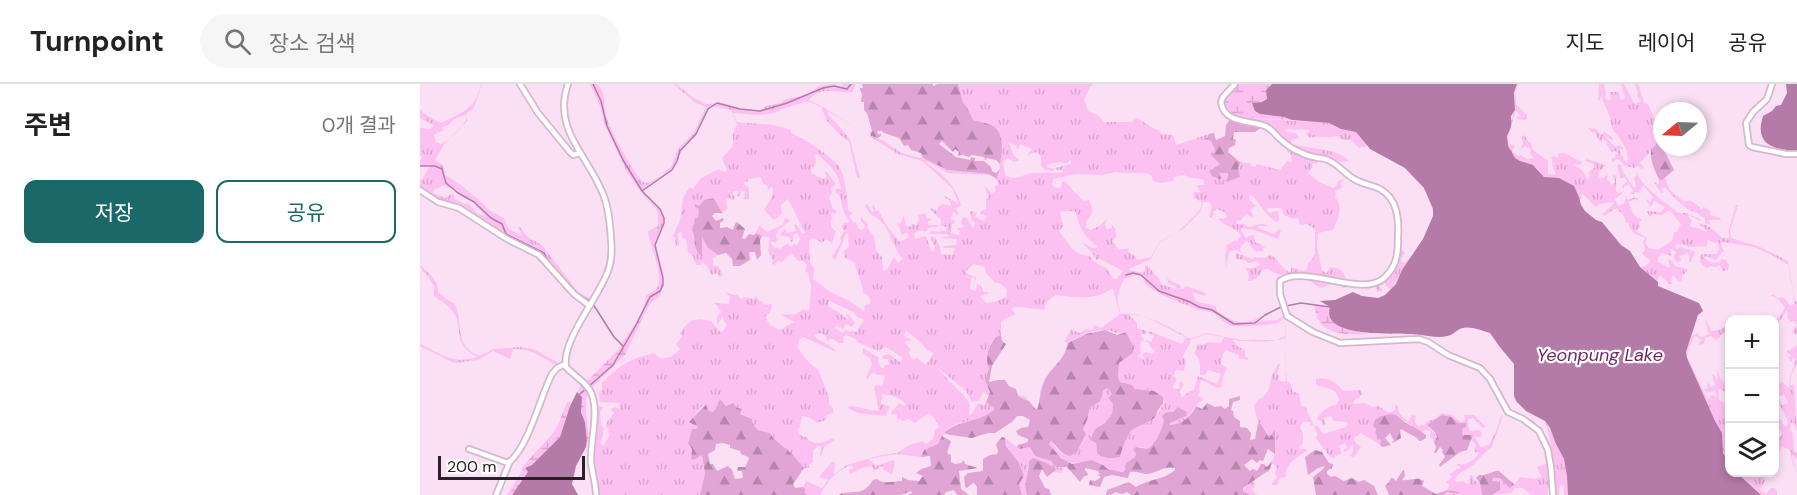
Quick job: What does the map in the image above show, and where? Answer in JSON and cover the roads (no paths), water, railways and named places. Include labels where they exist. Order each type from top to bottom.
[{"type":"street","points":[[520,84],[538,113],[570,152],[573,155],[580,153]]},
{"type":"street","points":[[568,84],[564,99],[564,118],[571,138],[604,196],[612,253],[609,271],[570,344],[565,364],[566,368],[584,384],[592,395],[594,423],[591,460],[596,495]]},
{"type":"street","points":[[1235,84],[1221,102],[1224,111],[1231,117],[1266,127],[1274,131],[1283,142],[1305,155],[1334,163],[1353,179],[1383,192],[1398,213],[1398,258],[1382,279],[1367,284],[1312,278],[1285,278],[1280,281],[1279,289],[1287,316],[1313,332],[1336,342],[1349,344],[1419,339],[1448,355],[1476,365],[1490,379],[1508,412],[1533,426],[1543,437],[1550,459],[1553,495]]},
{"type":"street","points":[[1772,84],[1767,99],[1753,112],[1746,123],[1749,145],[1786,154],[1797,154]]},
{"type":"street","points":[[420,190],[438,202],[459,208],[539,255],[574,294],[590,306]]},
{"type":"street","points":[[496,495],[510,461],[521,449],[552,374],[565,364]]},
{"type":"street","points":[[469,449],[501,461],[508,463],[510,461]]},
{"type":"water","name":"Yeonpung Lake","points":[[1272,84],[1517,84],[1514,93],[1515,110],[1511,116],[1511,127],[1507,136],[1508,146],[1515,158],[1533,165],[1544,177],[1559,178],[1574,186],[1585,211],[1602,222],[1621,245],[1630,251],[1640,267],[1658,282],[1658,286],[1699,303],[1703,311],[1698,315],[1686,352],[1722,433],[1725,477],[1741,477],[1761,495],[1568,495],[1564,459],[1550,428],[1545,421],[1526,411],[1516,401],[1514,364],[1490,333],[1466,328],[1438,337],[1360,332],[1336,324],[1330,317],[1330,307],[1320,301],[1335,300],[1353,292],[1378,298],[1385,295],[1396,284],[1402,270],[1423,239],[1433,216],[1433,209],[1424,188],[1405,168],[1370,149],[1356,132],[1341,129],[1329,123],[1292,120],[1255,111],[1252,103],[1267,99],[1266,90]]},
{"type":"water","points":[[1786,84],[1797,84],[1797,151],[1773,147],[1763,139],[1761,133],[1763,116],[1781,105],[1787,93]]},
{"type":"water","points":[[577,392],[582,397],[581,412],[585,422],[587,440],[586,447],[576,466],[572,484],[578,495],[512,495],[528,472],[525,468],[532,465],[560,437]]},
{"type":"waterway","points":[[580,394],[613,365],[650,297],[660,291],[663,285],[655,245],[664,218],[660,209],[642,191],[623,160],[607,126],[601,101],[593,84]]},
{"type":"waterway","points":[[642,191],[672,170],[680,151],[696,134],[708,109],[717,103],[760,111],[823,88],[834,86],[847,89],[851,84]]},
{"type":"waterway","points":[[420,166],[435,166],[442,169],[446,183],[502,224],[506,234],[544,253],[551,266],[575,291]]},
{"type":"waterway","points":[[1126,275],[1133,273],[1141,275],[1159,291],[1212,310],[1234,324],[1255,323],[1281,307]]},
{"type":"waterway","points":[[578,294],[590,301]]},
{"type":"waterway","points":[[1286,306],[1301,303],[1330,307]]},
{"type":"waterway","points":[[593,304],[614,337],[623,346]]}]
